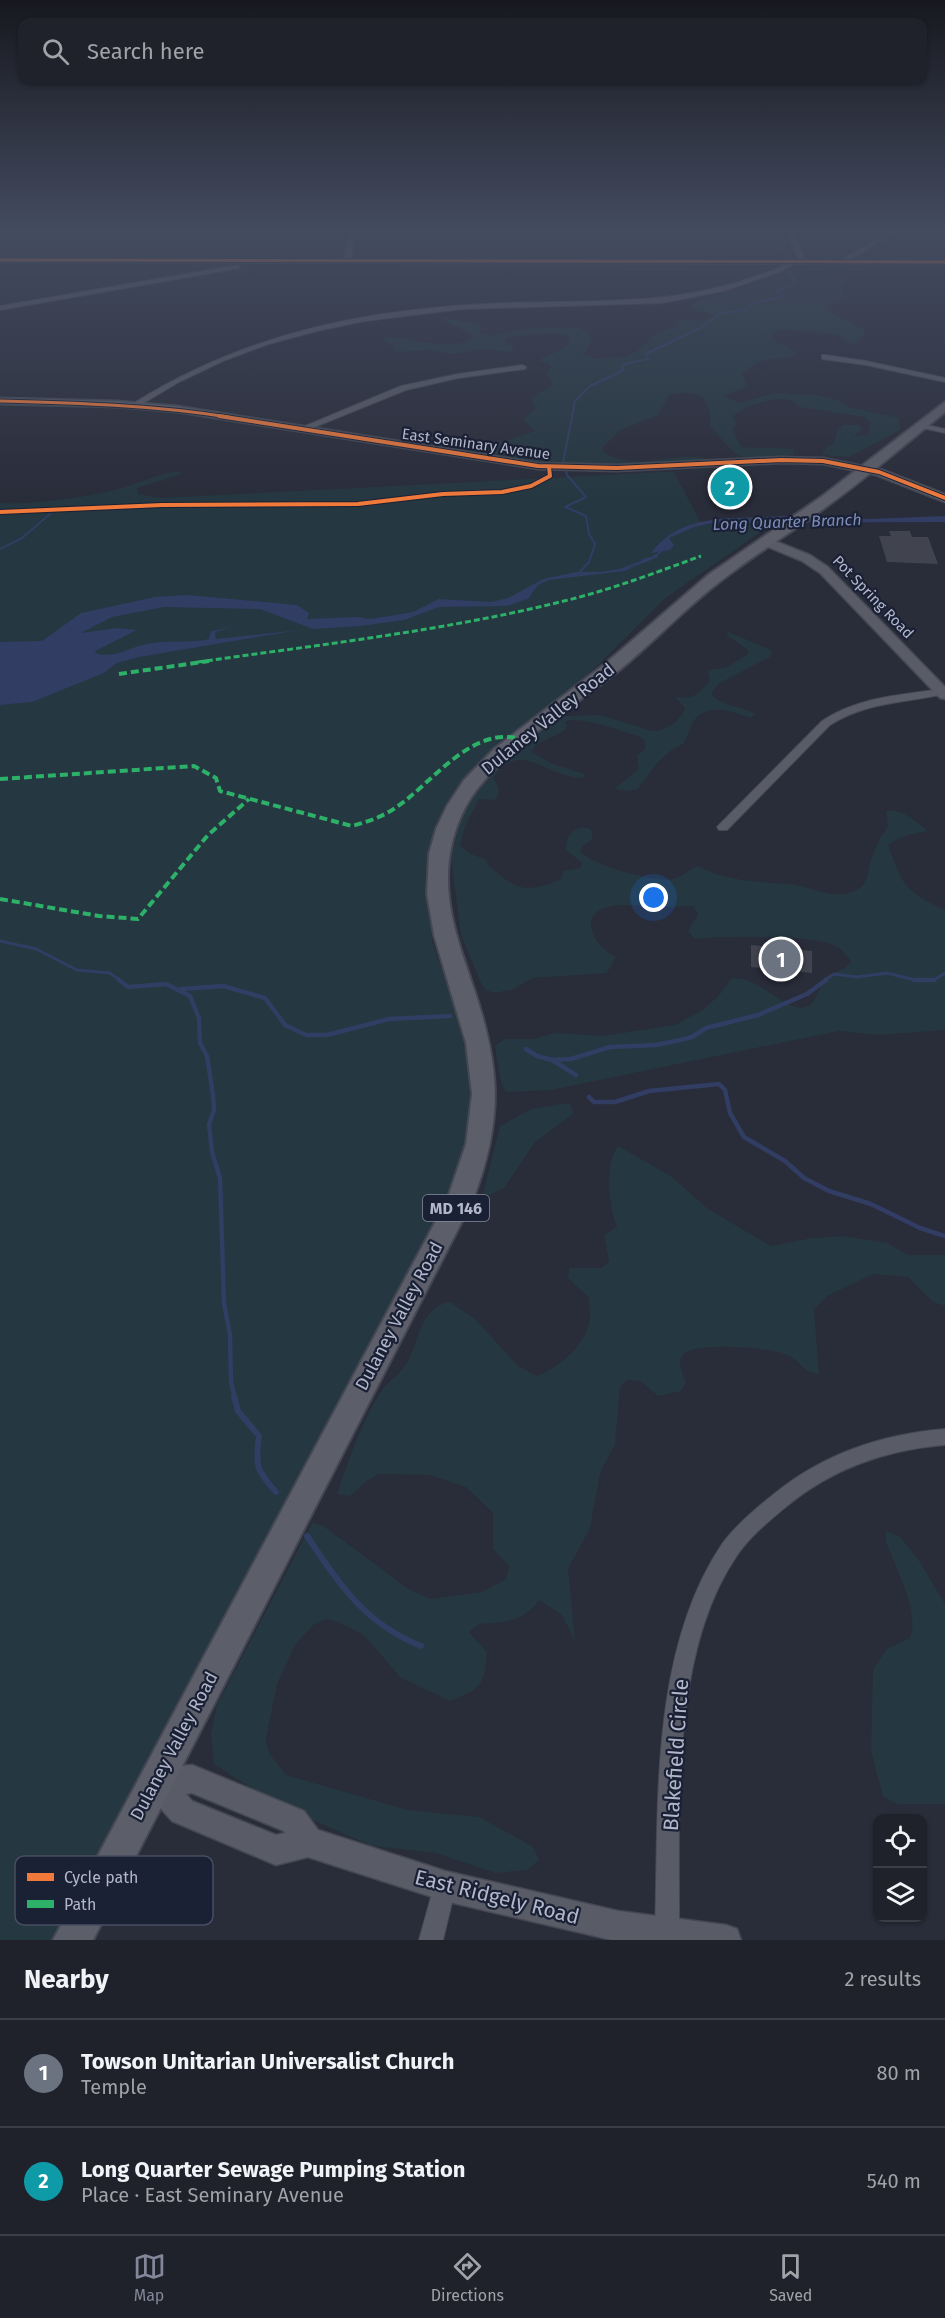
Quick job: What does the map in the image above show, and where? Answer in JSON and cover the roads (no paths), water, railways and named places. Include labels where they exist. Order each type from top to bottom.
[{"type":"main road","name":"Dulaney Valley Road","points":[[117,1856],[460,1200],[474,1166],[482,1135],[485,1106],[480,1046],[446,939],[437,891],[438,854],[449,819],[470,786],[491,763],[615,664],[698,591],[867,469],[945,406]]},
{"type":"main road","name":"Dulaney Valley Road","points":[[72,1940],[80,1925]]},
{"type":"street","points":[[137,405],[224,357],[322,329],[385,320]]},
{"type":"street","points":[[825,357],[866,363],[945,380]]},
{"type":"street","points":[[302,429],[379,396],[416,385],[475,373],[522,367]]},
{"type":"street","name":"East Seminary Avenue","points":[[0,401],[137,405],[199,412],[483,459],[565,467],[634,468],[798,460],[842,463],[921,486],[945,498]]},
{"type":"street","points":[[921,425],[945,430]]},
{"type":"street","points":[[787,527],[792,544],[806,558]]},
{"type":"street","name":"Pot Spring Road","points":[[787,527],[806,558],[829,574],[944,694]]},
{"type":"street","points":[[723,827],[826,723],[839,714],[862,705],[944,694]]},
{"type":"street","name":"Blakefield Circle","points":[[667,1933],[673,1739],[678,1689],[689,1638],[705,1592],[728,1552],[759,1516],[797,1486],[837,1463],[881,1447],[945,1437]]},
{"type":"street","name":"East Ridgely Road","points":[[156,1782],[182,1812],[276,1850],[308,1842],[445,1886],[573,1917],[667,1933],[726,1940]]},
{"type":"street","points":[[431,1940],[445,1886]]},
{"type":"water","points":[[782,516],[869,519],[945,516],[945,522],[714,523],[694,527],[669,538],[674,545],[670,550],[651,553],[678,530],[693,524],[728,518]]},
{"type":"water","points":[[658,555],[658,557],[625,571],[549,580],[538,585],[528,599],[507,606],[439,607],[404,620],[361,626],[313,629],[260,609],[164,607],[112,617],[81,633],[117,628],[137,630],[95,651],[96,653],[108,655],[150,643],[209,639],[211,631],[233,627],[215,632],[216,639],[299,630],[139,657],[117,663],[104,673],[32,702],[0,705],[0,642],[42,641],[81,613],[155,597],[188,595],[297,605],[309,613],[307,619],[359,617],[370,619],[413,612],[439,599],[491,602],[508,598],[543,579],[576,572],[600,572],[633,567],[642,563],[642,559]]},
{"type":"waterway","points":[[578,574],[589,562],[595,544],[589,534],[586,516],[565,507],[586,497],[567,475],[563,463],[575,401],[590,386],[624,370],[622,366],[625,364],[648,359],[646,354],[700,328],[711,320]]},
{"type":"waterway","points":[[0,549],[22,538],[50,514]]},
{"type":"waterway","name":"Long Quarter Branch","points":[[653,557],[666,548]]},
{"type":"waterway","name":"Long Quarter Branch","points":[[620,570],[646,560]]},
{"type":"waterway","points":[[0,941],[36,949],[77,970],[110,973],[121,981]]},
{"type":"waterway","points":[[824,981],[834,974],[857,977],[887,973],[915,980]]},
{"type":"waterway","points":[[915,980],[934,980],[945,973]]},
{"type":"waterway","points":[[119,980],[128,987],[166,984],[190,996],[199,1018],[200,1043],[207,1056],[213,1095],[214,1110],[209,1124],[212,1152],[220,1178],[224,1303],[230,1335],[231,1382],[235,1398]]},
{"type":"waterway","points":[[552,1060],[571,1059],[610,1047],[656,1045],[692,1037],[706,1028],[758,1015],[807,994],[826,980]]},
{"type":"waterway","points":[[181,989],[223,986],[265,998],[285,1025],[306,1035],[327,1035],[389,1019],[450,1016]]},
{"type":"waterway","points":[[526,1049],[537,1056],[552,1060]]},
{"type":"waterway","points":[[552,1060],[576,1075]]},
{"type":"waterway","points":[[589,1097],[594,1102],[615,1102],[649,1091],[719,1084],[725,1090],[730,1113],[744,1137],[785,1161],[804,1178],[829,1191],[871,1204],[920,1228],[945,1236]]},
{"type":"waterway","points":[[234,1396],[238,1411],[259,1436],[258,1467],[276,1492]]},
{"type":"waterway","points":[[307,1536],[355,1601],[384,1626],[421,1646]]},
{"type":"place","name":"Long Quarter Sewage Pumping Station","points":[[730,487]]},
{"type":"place","name":"Towson Unitarian Universalist Church","points":[[781,959]]}]
